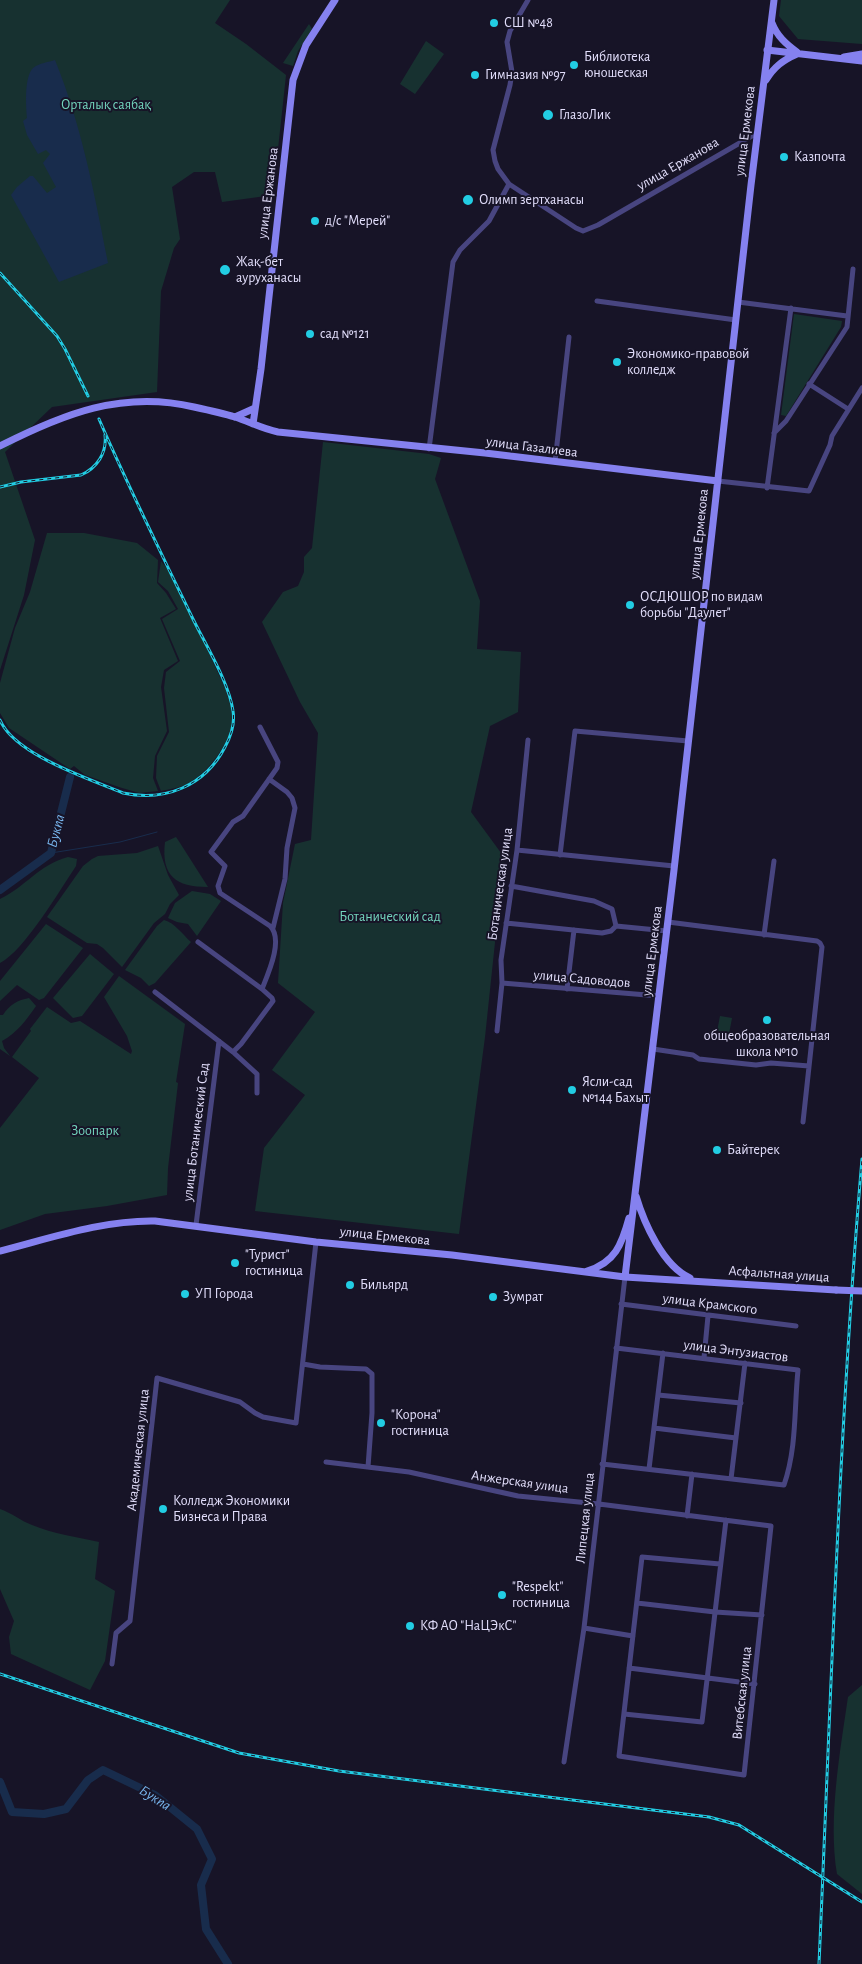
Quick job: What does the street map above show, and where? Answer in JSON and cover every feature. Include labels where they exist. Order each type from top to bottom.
[{"type":"main road","name":"улица Ержанова","points":[[252,424],[261,369],[291,92],[301,55],[334,0]]},
{"type":"main road","name":"улица Ермекова","points":[[0,1251],[96,1226],[136,1220],[625,1277],[667,931],[757,133],[774,0]]},
{"type":"main road","points":[[772,22],[776,33],[788,46],[800,54]]},
{"type":"main road","points":[[767,50],[862,61]]},
{"type":"main road","points":[[764,82],[771,71],[785,59],[800,54]]},
{"type":"main road","points":[[839,58],[862,54]]},
{"type":"main road","name":"улица Газалиева","points":[[0,446],[49,422],[73,413],[126,401],[153,401],[178,404],[235,417],[278,432],[718,482]]},
{"type":"main road","points":[[235,417],[255,408]]},
{"type":"main road","points":[[584,1272],[600,1267],[610,1259],[622,1241],[635,1192]]},
{"type":"main road","points":[[635,1192],[645,1223],[666,1256],[684,1276],[695,1281]]},
{"type":"main road","name":"Асфальтная улица","points":[[625,1277],[862,1291]]},
{"type":"street","name":"улица Ержанова","points":[[528,0],[510,31],[507,42],[512,72],[493,150],[494,161],[509,184],[576,228],[583,231],[589,230],[757,133]]},
{"type":"street","points":[[429,449],[453,262],[460,250],[489,221],[509,184]]},
{"type":"street","points":[[774,433],[786,421],[846,327],[853,270]]},
{"type":"street","points":[[597,301],[736,320]]},
{"type":"street","points":[[738,302],[847,316]]},
{"type":"street","points":[[767,488],[790,308]]},
{"type":"street","points":[[555,462],[570,337]]},
{"type":"street","points":[[809,384],[848,409],[862,388]]},
{"type":"street","name":"улица Газалиева","points":[[718,482],[809,492],[830,445],[832,436],[848,409]]},
{"type":"street","points":[[260,727],[278,762],[277,768],[243,816],[233,822],[211,852],[225,866],[218,886],[220,893],[272,928],[276,937],[274,953],[262,989]]},
{"type":"street","points":[[560,855],[575,731],[688,741]]},
{"type":"street","name":"Ботаническая улица","points":[[497,1031],[502,983],[501,960],[517,850],[528,740]]},
{"type":"street","points":[[270,779],[287,792],[292,798],[295,808],[287,848],[285,879],[272,928]]},
{"type":"street","points":[[517,850],[674,866]]},
{"type":"street","points":[[764,935],[774,861]]},
{"type":"street","points":[[511,886],[594,901],[612,909],[616,926]]},
{"type":"street","points":[[668,922],[817,941],[821,944],[803,1122]]},
{"type":"street","points":[[506,923],[602,933],[611,931],[616,926]]},
{"type":"street","points":[[616,926],[667,931]]},
{"type":"street","points":[[567,989],[574,930]]},
{"type":"street","points":[[198,942],[262,989],[273,1001],[233,1052]]},
{"type":"street","name":"улица Садоводов","points":[[502,983],[659,996]]},
{"type":"street","points":[[155,992],[233,1052],[257,1074],[257,1093]]},
{"type":"street","name":"улица Ботанический Сад","points":[[196,1226],[219,1041]]},
{"type":"street","points":[[652,1050],[693,1055],[699,1059],[756,1065],[771,1062],[809,1066]]},
{"type":"street","points":[[316,1242],[303,1364],[320,1367],[366,1369],[372,1374],[374,1380],[368,1467]]},
{"type":"street","name":"Липецкая улица","points":[[564,1762],[584,1628],[625,1277]]},
{"type":"street","name":"улица Крамского","points":[[621,1304],[796,1326]]},
{"type":"street","points":[[704,1358],[708,1316]]},
{"type":"street","name":"улица Энтузиастов","points":[[616,1348],[798,1370],[794,1407],[794,1446],[784,1485],[731,1479]]},
{"type":"street","points":[[649,1470],[663,1353]]},
{"type":"street","points":[[602,1464],[731,1479],[745,1363]]},
{"type":"street","name":"Академическая улица","points":[[112,1664],[116,1633],[130,1621],[157,1378],[240,1402],[255,1414],[263,1417],[296,1424],[303,1364]]},
{"type":"street","points":[[658,1395],[741,1403]]},
{"type":"street","points":[[654,1428],[736,1438]]},
{"type":"street","name":"Анжерская улица","points":[[326,1462],[409,1472],[512,1496],[599,1504],[771,1526]]},
{"type":"street","points":[[687,1516],[692,1474]]},
{"type":"street","points":[[720,1564],[642,1557],[624,1714],[701,1723],[726,1520]]},
{"type":"street","name":"Витебская улица","points":[[624,1714],[619,1756],[744,1774],[771,1526]]},
{"type":"street","points":[[637,1603],[715,1612],[762,1615]]},
{"type":"street","points":[[584,1628],[633,1636]]},
{"type":"street","points":[[629,1668],[755,1684]]},
{"type":"green space","name":"Орталық саябақ","points":[[0,0],[230,0],[215,23],[286,75],[273,195],[222,202],[215,172],[194,172],[172,187],[180,239],[174,248],[161,291],[157,392],[52,407],[5,452],[35,540],[24,595],[0,670]]},
{"type":"green space","points":[[781,0],[862,0],[862,44],[798,39],[779,16]]},
{"type":"green space","points":[[309,24],[312,29],[298,51],[293,66],[283,63]]},
{"type":"green space","points":[[426,41],[444,54],[415,94],[400,84]]},
{"type":"green space","points":[[794,314],[842,321],[841,327],[786,416],[781,415]]},
{"type":"green space","name":"Ботанический сад","points":[[323,442],[429,454],[441,458],[435,479],[480,601],[477,649],[521,652],[518,712],[490,726],[471,812],[504,857],[485,1037],[459,1234],[255,1211],[264,1148],[305,1095],[272,1070],[315,1012],[278,983],[283,903],[295,844],[311,840],[318,733],[300,702],[262,622],[283,592],[298,586],[304,572],[304,557],[312,548]]},
{"type":"green space","points":[[47,533],[84,533],[137,543],[158,560],[157,583],[176,609],[160,618],[178,661],[164,670],[161,687],[167,731],[155,756],[153,778],[158,791],[139,793],[85,775],[74,766],[70,769],[9,728],[0,713],[0,683],[15,628],[30,592]]},
{"type":"green space","points":[[161,561],[173,576],[225,688],[231,707],[232,718],[228,737],[210,765],[187,784],[161,791],[156,778],[157,756],[169,732],[164,688],[166,672],[180,661],[162,619],[178,609],[168,591],[158,582]]},
{"type":"green space","points":[[176,837],[208,887],[187,885],[179,882],[168,871],[164,854],[165,842]]},
{"type":"green space","points":[[158,846],[168,875],[179,895],[170,904],[165,914],[154,923],[122,967],[97,944],[87,943],[47,917],[83,866],[92,859],[98,856],[137,853]]},
{"type":"green space","points":[[68,857],[77,859],[76,866],[20,946],[0,963],[0,899],[48,866]]},
{"type":"green space","points":[[192,891],[210,894],[221,901],[197,936],[188,924],[168,918],[175,903]]},
{"type":"green space","points":[[164,920],[175,926],[191,942],[155,983],[149,986],[141,978],[125,970],[157,926]]},
{"type":"green space","points":[[46,924],[83,948],[44,998],[39,1000],[17,985],[0,1001],[0,981]]},
{"type":"green space","points":[[90,954],[114,974],[82,1016],[73,1018],[53,998]]},
{"type":"green space","name":"Зоопарк","points":[[119,976],[185,1024],[176,1082],[178,1083],[168,1168],[167,1195],[107,1206],[45,1214],[0,1230],[0,1128],[39,1078],[12,1057],[47,1007],[71,1023],[80,1021],[131,1054],[132,1051],[127,1036],[104,997]]},
{"type":"green space","points":[[29,998],[36,1006],[17,1030],[2,1041],[4,1048],[10,1056],[0,1049],[0,1015],[3,1015],[14,1004]]},
{"type":"green space","points":[[720,1016],[732,1018],[728,1039],[716,1037]]},
{"type":"green space","points":[[0,1509],[40,1528],[99,1542],[95,1579],[115,1591],[105,1661],[90,1690],[11,1654],[9,1637],[14,1621],[0,1589]]},
{"type":"green space","points":[[862,1685],[862,1894],[837,1874],[834,1808],[848,1697]]},
{"type":"water","points":[[55,60],[80,135],[108,263],[59,282],[11,195],[30,176],[33,176],[47,193],[56,187],[43,163],[50,154],[46,150],[38,154],[27,135],[23,121],[27,118],[26,92],[30,72],[38,65]]},
{"type":"waterway","name":"Букпа","points":[[0,890],[51,853],[70,777]]},
{"type":"waterway","points":[[51,853],[120,842],[157,832]]},
{"type":"waterway","name":"Букпа","points":[[0,1782],[12,1812],[44,1814],[66,1809],[88,1780],[103,1770],[155,1795],[197,1829],[212,1859],[201,1885],[206,1929],[228,1964]]},
{"type":"railway","points":[[0,273],[57,336],[88,396]]},
{"type":"railway","points":[[0,720],[8,733],[37,755],[74,773],[123,793],[139,795],[168,793],[195,781],[217,761],[231,734],[233,711],[222,676],[144,518],[99,419]]},
{"type":"railway","points":[[0,487],[21,482],[81,475],[92,468],[100,459],[103,454],[105,435]]},
{"type":"railway","points":[[819,1964],[841,1461],[862,1159]]},
{"type":"railway","points":[[0,1674],[239,1753],[339,1771],[709,1817],[739,1825],[862,1902]]},
{"type":"place","name":"СШ №48","points":[[494,23]]},
{"type":"place","name":"Библиотека юношеская","points":[[574,65]]},
{"type":"place","name":"Гимназия №97","points":[[475,75]]},
{"type":"place","name":"ГлазоЛик","points":[[548,115]]},
{"type":"place","name":"Казпочта","points":[[784,157]]},
{"type":"place","name":"Олимп зертханасы","points":[[468,200]]},
{"type":"place","name":"д/с \"Мерей\"","points":[[315,221]]},
{"type":"place","name":"Жақ-бет ауруханасы","points":[[225,270]]},
{"type":"place","name":"сад №121","points":[[310,334]]},
{"type":"place","name":"Экономико-правовой колледж","points":[[617,362]]},
{"type":"place","name":"ОСДЮШОР по видам борьбы \"Даулет\"","points":[[630,605]]},
{"type":"place","name":"общеобразовательная школа №10","points":[[767,1020]]},
{"type":"place","name":"Ясли-сад №144 Бахыт","points":[[572,1090]]},
{"type":"place","name":"Байтерек","points":[[717,1150]]},
{"type":"place","name":"\"Турист\" гостиница","points":[[235,1263]]},
{"type":"place","name":"Бильярд","points":[[350,1285]]},
{"type":"place","name":"УП Города","points":[[185,1294]]},
{"type":"place","name":"Зумрат","points":[[493,1297]]},
{"type":"place","name":"\"Корона\" гостиница","points":[[381,1423]]},
{"type":"place","name":"Колледж Экономики Бизнеса и Права","points":[[163,1509]]},
{"type":"place","name":"\"Respekt\" гостиница","points":[[502,1595]]},
{"type":"place","name":"КФ АО \"НаЦЭкС\"","points":[[410,1626]]}]
